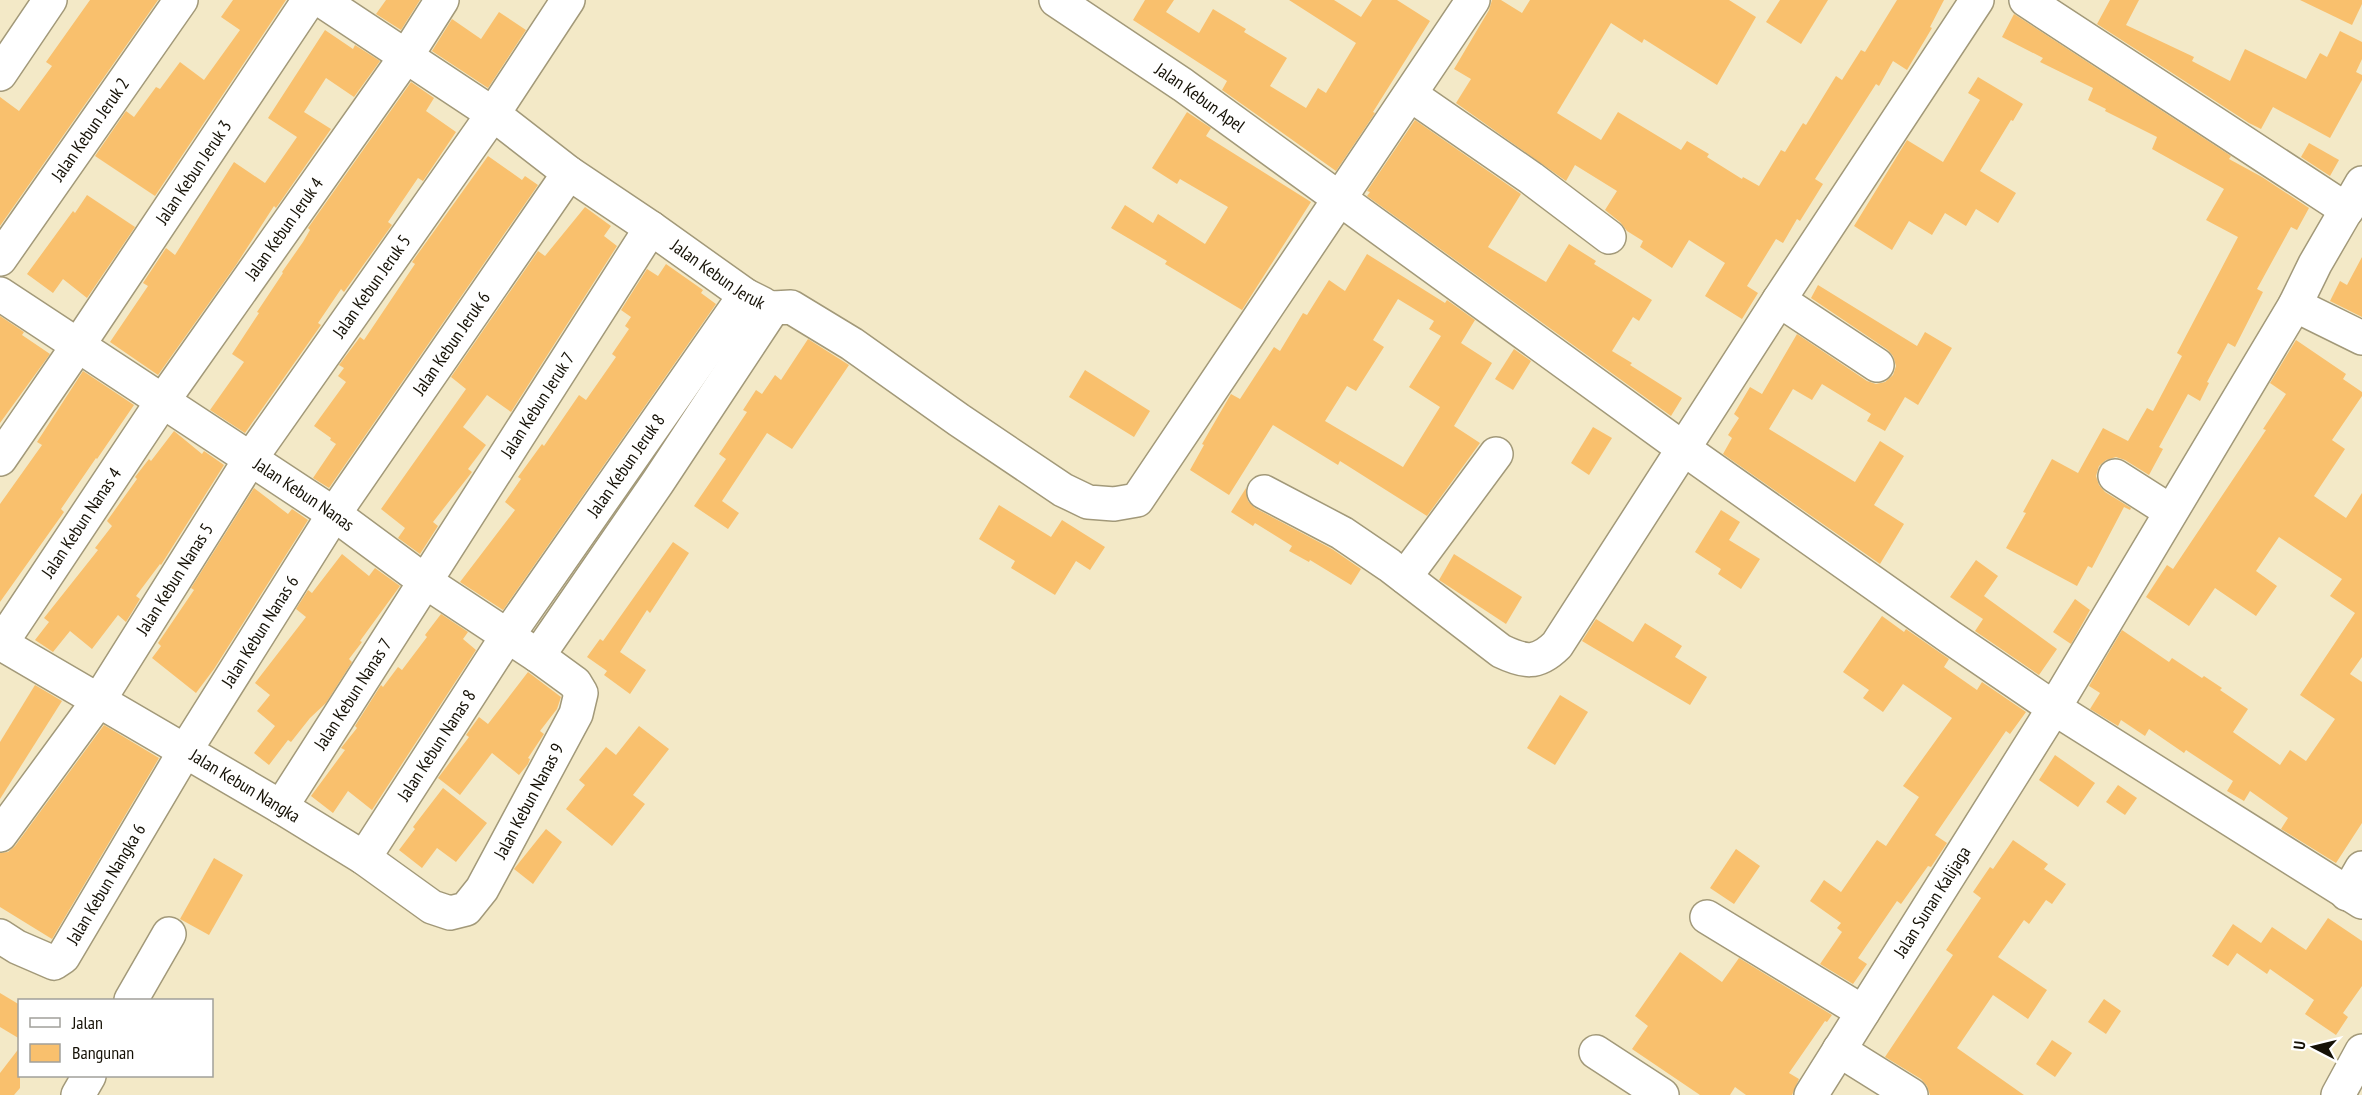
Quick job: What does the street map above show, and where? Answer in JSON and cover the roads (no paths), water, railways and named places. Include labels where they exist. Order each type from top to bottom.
[{"type":"street","points":[[0,74],[50,0]]},
{"type":"street","name":"Jalan Kebun Jeruk 2","points":[[0,259],[181,0]]},
{"type":"street","name":"Jalan Kebun Jeruk 3","points":[[0,459],[309,0]]},
{"type":"street","name":"Jalan Kebun Jeruk","points":[[321,0],[493,114],[569,173],[759,301],[658,482],[538,656]]},
{"type":"street","name":"Jalan Kebun Jeruk 4","points":[[162,402],[407,55],[442,0]]},
{"type":"street","name":"Jalan Kebun Jeruk 5","points":[[251,458],[493,114],[568,0]]},
{"type":"street","name":"Jalan Kebun Apel","points":[[1056,0],[1183,85],[1684,449],[2054,708],[2357,888]]},
{"type":"street","points":[[759,301],[791,307],[852,344],[1063,490],[1088,502],[1113,504],[1137,500],[1473,0]]},
{"type":"street","points":[[2026,0],[2355,196]]},
{"type":"street","points":[[1264,492],[1342,533],[1501,651],[1521,660],[1533,660],[1547,655],[1557,645],[1972,2]]},
{"type":"street","points":[[1411,95],[1531,178],[1609,237]]},
{"type":"street","name":"Jalan Kebun Jeruk 6","points":[[334,514],[569,173]]},
{"type":"street","name":"Jalan Sunan Kalijaga","points":[[1811,1095],[2054,708],[2295,304],[2315,264],[2355,196]]},
{"type":"street","name":"Jalan Kebun Jeruk 7","points":[[426,582],[651,228]]},
{"type":"street","name":"Jalan Kebun Nanas","points":[[0,294],[79,344],[162,402],[251,458],[334,514],[426,582],[538,656],[575,683],[581,693],[576,714]]},
{"type":"street","points":[[1779,300],[1877,365]]},
{"type":"street","name":"Jalan Kebun Jeruk 8","points":[[508,635],[759,301]]},
{"type":"street","points":[[2295,304],[2362,338]]},
{"type":"street","name":"Jalan Kebun Nanas 4","points":[[0,644],[162,402]]},
{"type":"street","points":[[1404,577],[1496,454]]},
{"type":"street","name":"Jalan Kebun Nanas 5","points":[[0,835],[99,700],[251,458]]},
{"type":"street","points":[[2115,476],[2170,511]]},
{"type":"street","name":"Jalan Kebun Nanas 6","points":[[185,751],[334,514]]},
{"type":"street","name":"Jalan Kebun Nanas 7","points":[[281,807],[426,582]]},
{"type":"street","name":"Jalan Kebun Nanas 8","points":[[364,858],[508,635]]},
{"type":"street","name":"Jalan Kebun Nangka","points":[[0,644],[281,807],[364,858],[432,907],[450,912],[466,909],[482,889]]},
{"type":"street","name":"Jalan Kebun Nanas 9","points":[[482,889],[576,714]]},
{"type":"street","name":"Jalan Kebun Nangka 6","points":[[0,936],[45,961],[54,963],[63,957],[185,751]]},
{"type":"street","points":[[1707,917],[1863,1011]]},
{"type":"street","points":[[132,999],[169,934]]},
{"type":"street","points":[[1839,1050],[1911,1095]]},
{"type":"street","points":[[2338,1095],[2362,1051]]},
{"type":"street","points":[[1596,1052],[1662,1095]]},
{"type":"street","points":[[78,1095],[88,1077]]}]
